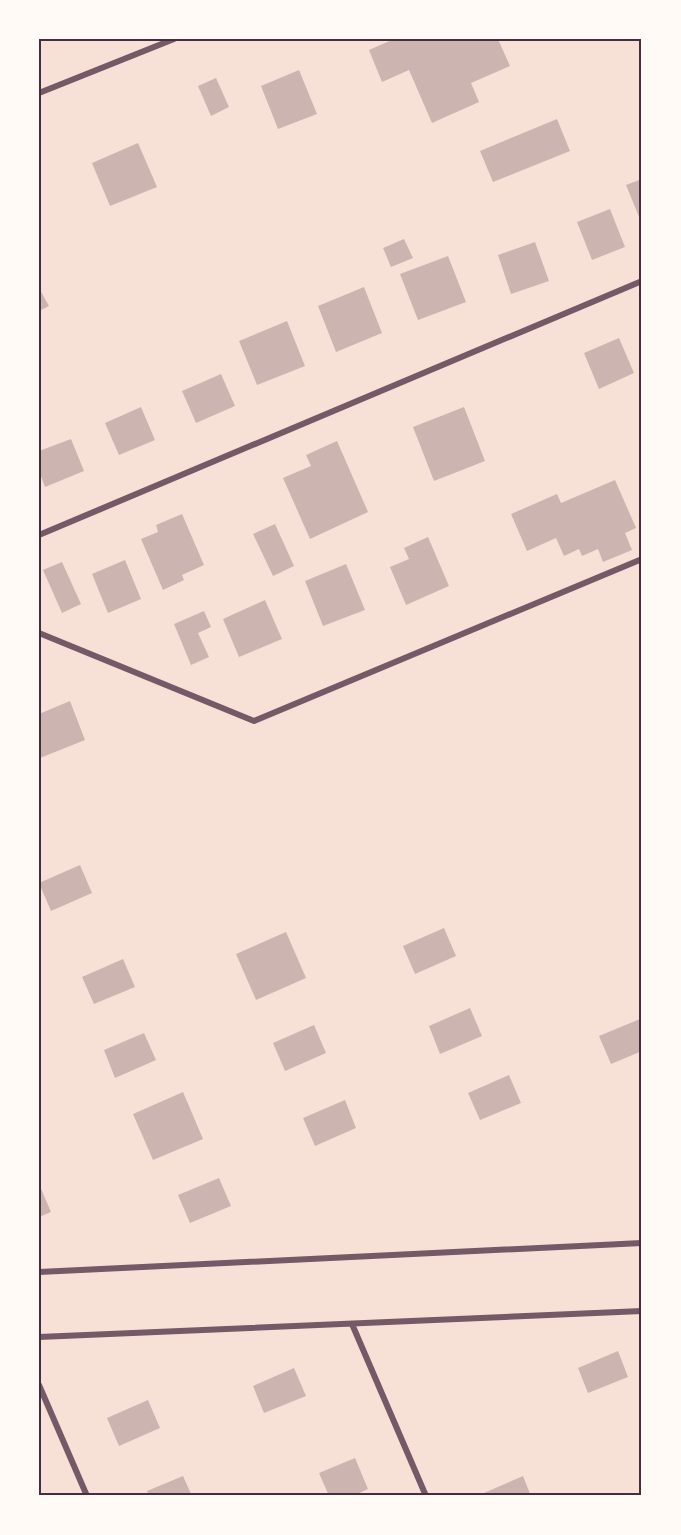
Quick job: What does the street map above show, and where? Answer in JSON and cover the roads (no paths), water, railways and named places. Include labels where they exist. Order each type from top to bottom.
[{"type":"street","points":[[39,93],[174,39]]},
{"type":"street","points":[[39,535],[642,280]]},
{"type":"street","points":[[39,633],[254,721],[642,559]]},
{"type":"street","points":[[39,1272],[642,1243]]},
{"type":"street","points":[[39,1337],[642,1311]]},
{"type":"street","points":[[352,1323],[426,1496]]},
{"type":"street","points":[[39,1385],[87,1496]]}]
